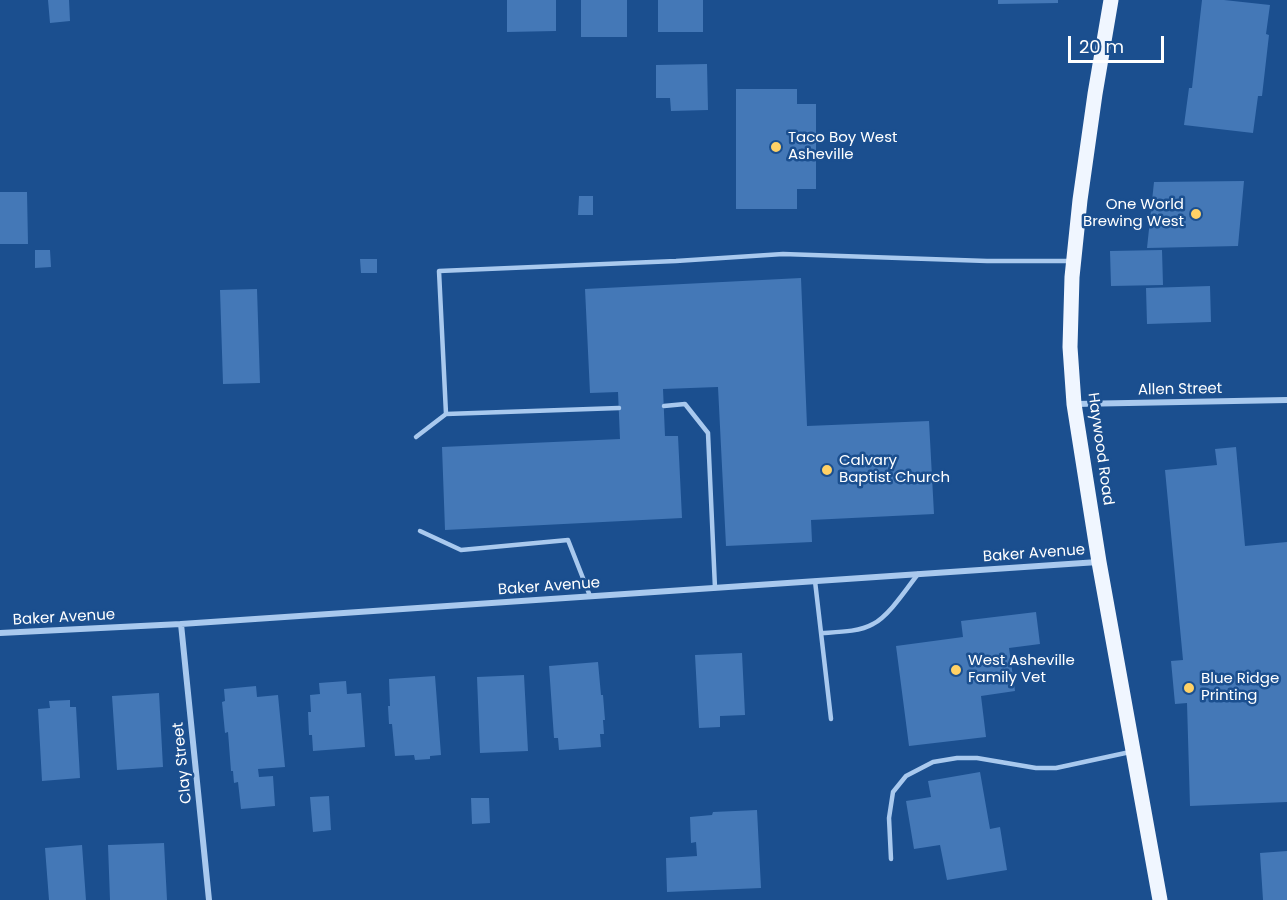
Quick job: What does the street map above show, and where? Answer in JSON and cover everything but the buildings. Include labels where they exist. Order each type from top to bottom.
[{"type":"main road","name":"Haywood Road","points":[[1111,0],[1080,200],[1072,277],[1070,347],[1074,404],[1099,562],[1160,900]]},
{"type":"street","name":"Allen Street","points":[[1074,404],[1287,400]]},
{"type":"street","name":"Baker Avenue","points":[[0,633],[181,624],[1099,562]]},
{"type":"street","name":"Clay Street","points":[[181,624],[209,900]]},
{"type":"lane","points":[[446,414],[439,271],[783,255],[1074,261]]},
{"type":"lane","points":[[664,406],[685,404],[708,433],[715,588]]},
{"type":"lane","points":[[416,437],[446,414],[619,408]]},
{"type":"lane","points":[[420,531],[461,550],[568,540],[591,596]]},
{"type":"lane","points":[[822,633],[857,629],[874,624],[889,610],[918,574]]},
{"type":"lane","points":[[815,581],[831,719]]},
{"type":"lane","points":[[891,859],[889,818],[893,792],[906,776],[933,762],[957,758],[977,758],[1036,768],[1056,768],[1133,751]]},
{"type":"place","name":"Taco Boy West Asheville","points":[[776,147]]},
{"type":"place","name":"One World Brewing West","points":[[1196,214]]},
{"type":"place","name":"Calvary Baptist Church","points":[[827,470]]},
{"type":"place","name":"West Asheville Family Vet","points":[[956,670]]},
{"type":"place","name":"Blue Ridge Printing","points":[[1189,688]]}]
